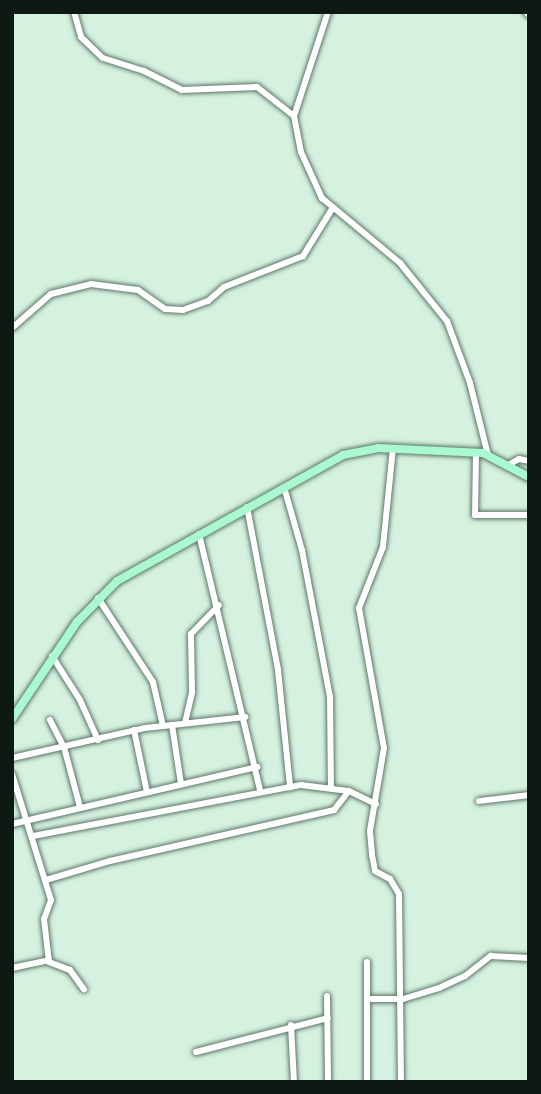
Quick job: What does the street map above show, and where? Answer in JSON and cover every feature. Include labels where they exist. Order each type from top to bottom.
[{"type":"main road","points":[[12,719],[52,656],[98,598],[127,573],[343,455],[393,448],[476,452],[488,454],[510,464],[529,477]]},
{"type":"street","points":[[74,12],[81,37],[103,58],[145,71],[183,90],[257,87],[294,116]]},
{"type":"street","points":[[328,12],[294,116],[303,159],[332,209],[400,263],[447,321],[470,383],[488,454]]},
{"type":"street","points":[[12,328],[51,294],[91,284],[138,290],[161,308],[186,309],[213,298],[224,287],[303,256],[330,218],[332,209]]},
{"type":"street","points":[[330,218],[340,215]]},
{"type":"street","points":[[393,448],[383,547],[359,608],[384,748],[370,831],[373,866],[398,894],[403,999],[401,1082]]},
{"type":"street","points":[[476,452],[475,514],[529,515]]},
{"type":"street","points":[[510,464],[519,458],[529,461]]},
{"type":"street","points":[[284,487],[302,550],[330,696],[331,788]]},
{"type":"street","points":[[247,507],[278,670],[290,787]]},
{"type":"street","points":[[199,534],[200,552],[219,605],[257,767],[260,791]]},
{"type":"street","points":[[98,598],[153,682],[163,726]]},
{"type":"street","points":[[185,723],[192,692],[191,634],[219,605]]},
{"type":"street","points":[[52,656],[80,699],[98,740]]},
{"type":"street","points":[[12,758],[134,730],[245,717]]},
{"type":"street","points":[[50,720],[64,747],[80,807]]},
{"type":"street","points":[[172,725],[181,783]]},
{"type":"street","points":[[134,730],[147,792]]},
{"type":"street","points":[[12,824],[257,767]]},
{"type":"street","points":[[12,774],[52,904],[44,919],[49,960]]},
{"type":"street","points":[[33,836],[290,787],[349,791],[376,804]]},
{"type":"street","points":[[46,880],[101,863],[334,810],[349,791]]},
{"type":"street","points":[[479,801],[529,795]]},
{"type":"street","points":[[367,999],[403,999],[459,980],[491,956],[529,958]]},
{"type":"street","points":[[12,968],[49,960],[70,970],[84,989]]},
{"type":"street","points":[[366,1082],[367,962]]},
{"type":"street","points":[[327,996],[328,1082]]},
{"type":"street","points":[[196,1052],[256,1040],[291,1025],[328,1018]]},
{"type":"street","points":[[291,1025],[294,1082]]}]
